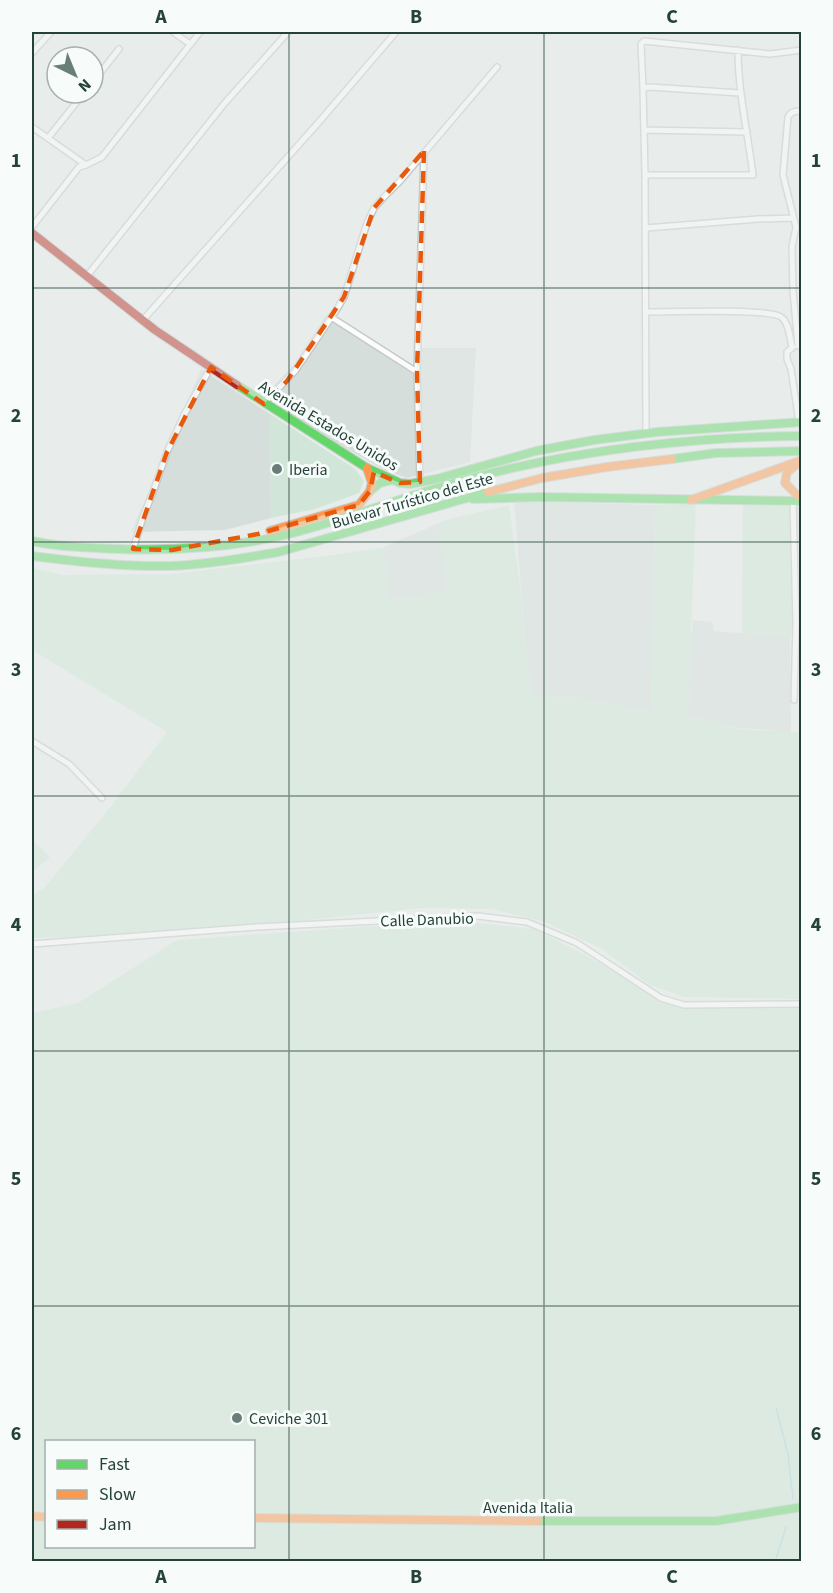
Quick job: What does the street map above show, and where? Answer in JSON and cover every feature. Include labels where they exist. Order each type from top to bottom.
[{"type":"main road","name":"Avenida Estados Unidos","points":[[32,233],[142,321],[264,404],[368,468],[392,480],[410,484],[536,451],[594,440],[646,433],[800,422]]},
{"type":"main road","name":"Bulevar Turístico del Este","points":[[32,541],[80,548],[172,550],[261,540],[505,470],[611,451],[712,438],[801,436]]},
{"type":"main road","name":"Bulevar Turístico del Este","points":[[32,556],[139,566],[211,563],[279,552],[457,500],[542,478],[716,453],[801,451]]},
{"type":"main road","points":[[457,500],[540,497],[799,500],[785,483],[787,472],[801,460]]},
{"type":"main road","points":[[692,500],[801,460]]},
{"type":"main road","points":[[368,468],[372,483],[370,491]]},
{"type":"main road","points":[[172,550],[198,542],[258,534],[359,505],[380,483],[392,480]]},
{"type":"main road","name":"Avenida Italia","points":[[255,1518],[716,1521],[801,1507]]},
{"type":"street","points":[[32,53],[51,32]]},
{"type":"street","points":[[173,32],[190,44]]},
{"type":"street","points":[[32,227],[80,167],[102,157],[200,32]]},
{"type":"street","points":[[87,276],[224,104],[288,32]]},
{"type":"street","points":[[142,321],[396,32]]},
{"type":"street","points":[[646,433],[646,228],[641,44],[644,41],[770,54],[801,50]]},
{"type":"street","points":[[105,67],[119,49]]},
{"type":"street","points":[[645,176],[753,175],[741,93],[738,50]]},
{"type":"street","points":[[264,404],[295,371],[344,297],[367,223],[374,208],[401,180],[497,67]]},
{"type":"street","points":[[643,88],[741,93]]},
{"type":"street","points":[[48,138],[74,105]]},
{"type":"street","points":[[797,346],[792,247],[796,227],[783,175],[788,117],[793,112],[801,111]]},
{"type":"street","points":[[32,138],[34,129],[86,165]]},
{"type":"street","points":[[644,130],[747,132]]},
{"type":"street","points":[[420,482],[417,372],[424,151]]},
{"type":"street","points":[[646,228],[794,218]]},
{"type":"street","points":[[646,312],[774,314],[785,320],[797,346]]},
{"type":"street","points":[[331,317],[417,372]]},
{"type":"street","points":[[797,346],[787,352],[787,359],[791,369],[800,422]]},
{"type":"street","points":[[132,549],[167,452],[185,413],[211,368]]},
{"type":"street","points":[[794,700],[799,500]]},
{"type":"street","points":[[32,741],[69,764],[102,798]]},
{"type":"street","name":"Calle Danubio","points":[[32,944],[256,927],[478,916],[527,922],[577,943],[661,998],[684,1005],[801,1004]]},
{"type":"highlighted area","points":[[424,151],[417,372],[420,482],[400,483],[374,472],[370,491],[359,505],[258,534],[172,550],[133,549],[167,452],[211,367],[264,404],[287,381],[344,297],[374,208]]},
{"type":"shaded area","points":[[326,315],[420,379],[422,348],[476,348],[470,462],[407,478],[384,470],[261,399],[295,363]]},
{"type":"shaded area","points":[[201,369],[270,414],[271,518],[225,530],[131,532]]},
{"type":"shaded area","points":[[514,501],[655,505],[651,712],[571,696],[533,697],[527,662]]},
{"type":"shaded area","points":[[789,506],[802,506],[801,627],[793,628]]},
{"type":"shaded area","points":[[446,520],[439,530],[448,591],[389,600],[384,547]]},
{"type":"shaded area","points":[[693,620],[712,622],[714,631],[790,637],[791,732],[729,727],[688,715]]},
{"type":"green space","points":[[270,414],[355,469],[364,481],[359,493],[315,509],[271,518]]},
{"type":"green space","points":[[696,503],[688,715],[729,727],[801,732],[801,999],[684,997],[650,985],[602,949],[545,922],[491,909],[421,908],[174,934],[32,938],[32,896],[45,887],[108,810],[167,732],[32,650],[32,568],[62,575],[172,574],[384,547],[390,600],[448,591],[439,530],[446,520],[509,505],[533,697],[571,696],[651,712],[655,505]]},
{"type":"green space","points":[[743,505],[789,506],[793,628],[790,637],[742,634]]},
{"type":"green space","points":[[32,840],[50,857],[32,872]]},
{"type":"green space","points":[[455,921],[534,929],[576,950],[676,1007],[801,1007],[801,1561],[32,1562],[32,1013],[78,1003],[177,940]]},
{"type":"waterway","points":[[776,1408],[788,1454],[793,1499]]},
{"type":"waterway","points":[[775,1562],[786,1527]]},
{"type":"traffic: fast","points":[[237,385],[367,468],[400,483],[410,484],[536,451],[594,440],[657,432],[802,422]]},
{"type":"traffic: fast","points":[[32,541],[75,547],[140,550],[228,545],[293,533],[452,483],[555,459],[678,442],[802,436]]},
{"type":"traffic: fast","points":[[672,459],[716,453],[802,451]]},
{"type":"traffic: fast","points":[[370,491],[380,483],[392,480]]},
{"type":"traffic: fast","points":[[32,556],[135,566],[170,566],[225,561],[279,552],[488,492]]},
{"type":"traffic: fast","points":[[473,499],[540,497],[802,501]]},
{"type":"traffic: fast","points":[[538,1521],[716,1521],[802,1507]]},
{"type":"traffic: slow","points":[[488,492],[542,478],[672,459]]},
{"type":"traffic: slow","points":[[691,500],[802,460]]},
{"type":"traffic: slow","points":[[796,465],[787,472],[785,483],[802,497]]},
{"type":"traffic: slow","points":[[270,531],[359,505],[370,491],[372,483],[367,468]]},
{"type":"traffic: slow","points":[[32,1516],[45,1517]]},
{"type":"traffic: slow","points":[[255,1518],[538,1521]]},
{"type":"traffic: jam","points":[[32,233],[155,330],[237,385]]},
{"type":"place","name":"Iberia","points":[[277,469]]},
{"type":"place","name":"Ceviche 301","points":[[237,1418]]}]
